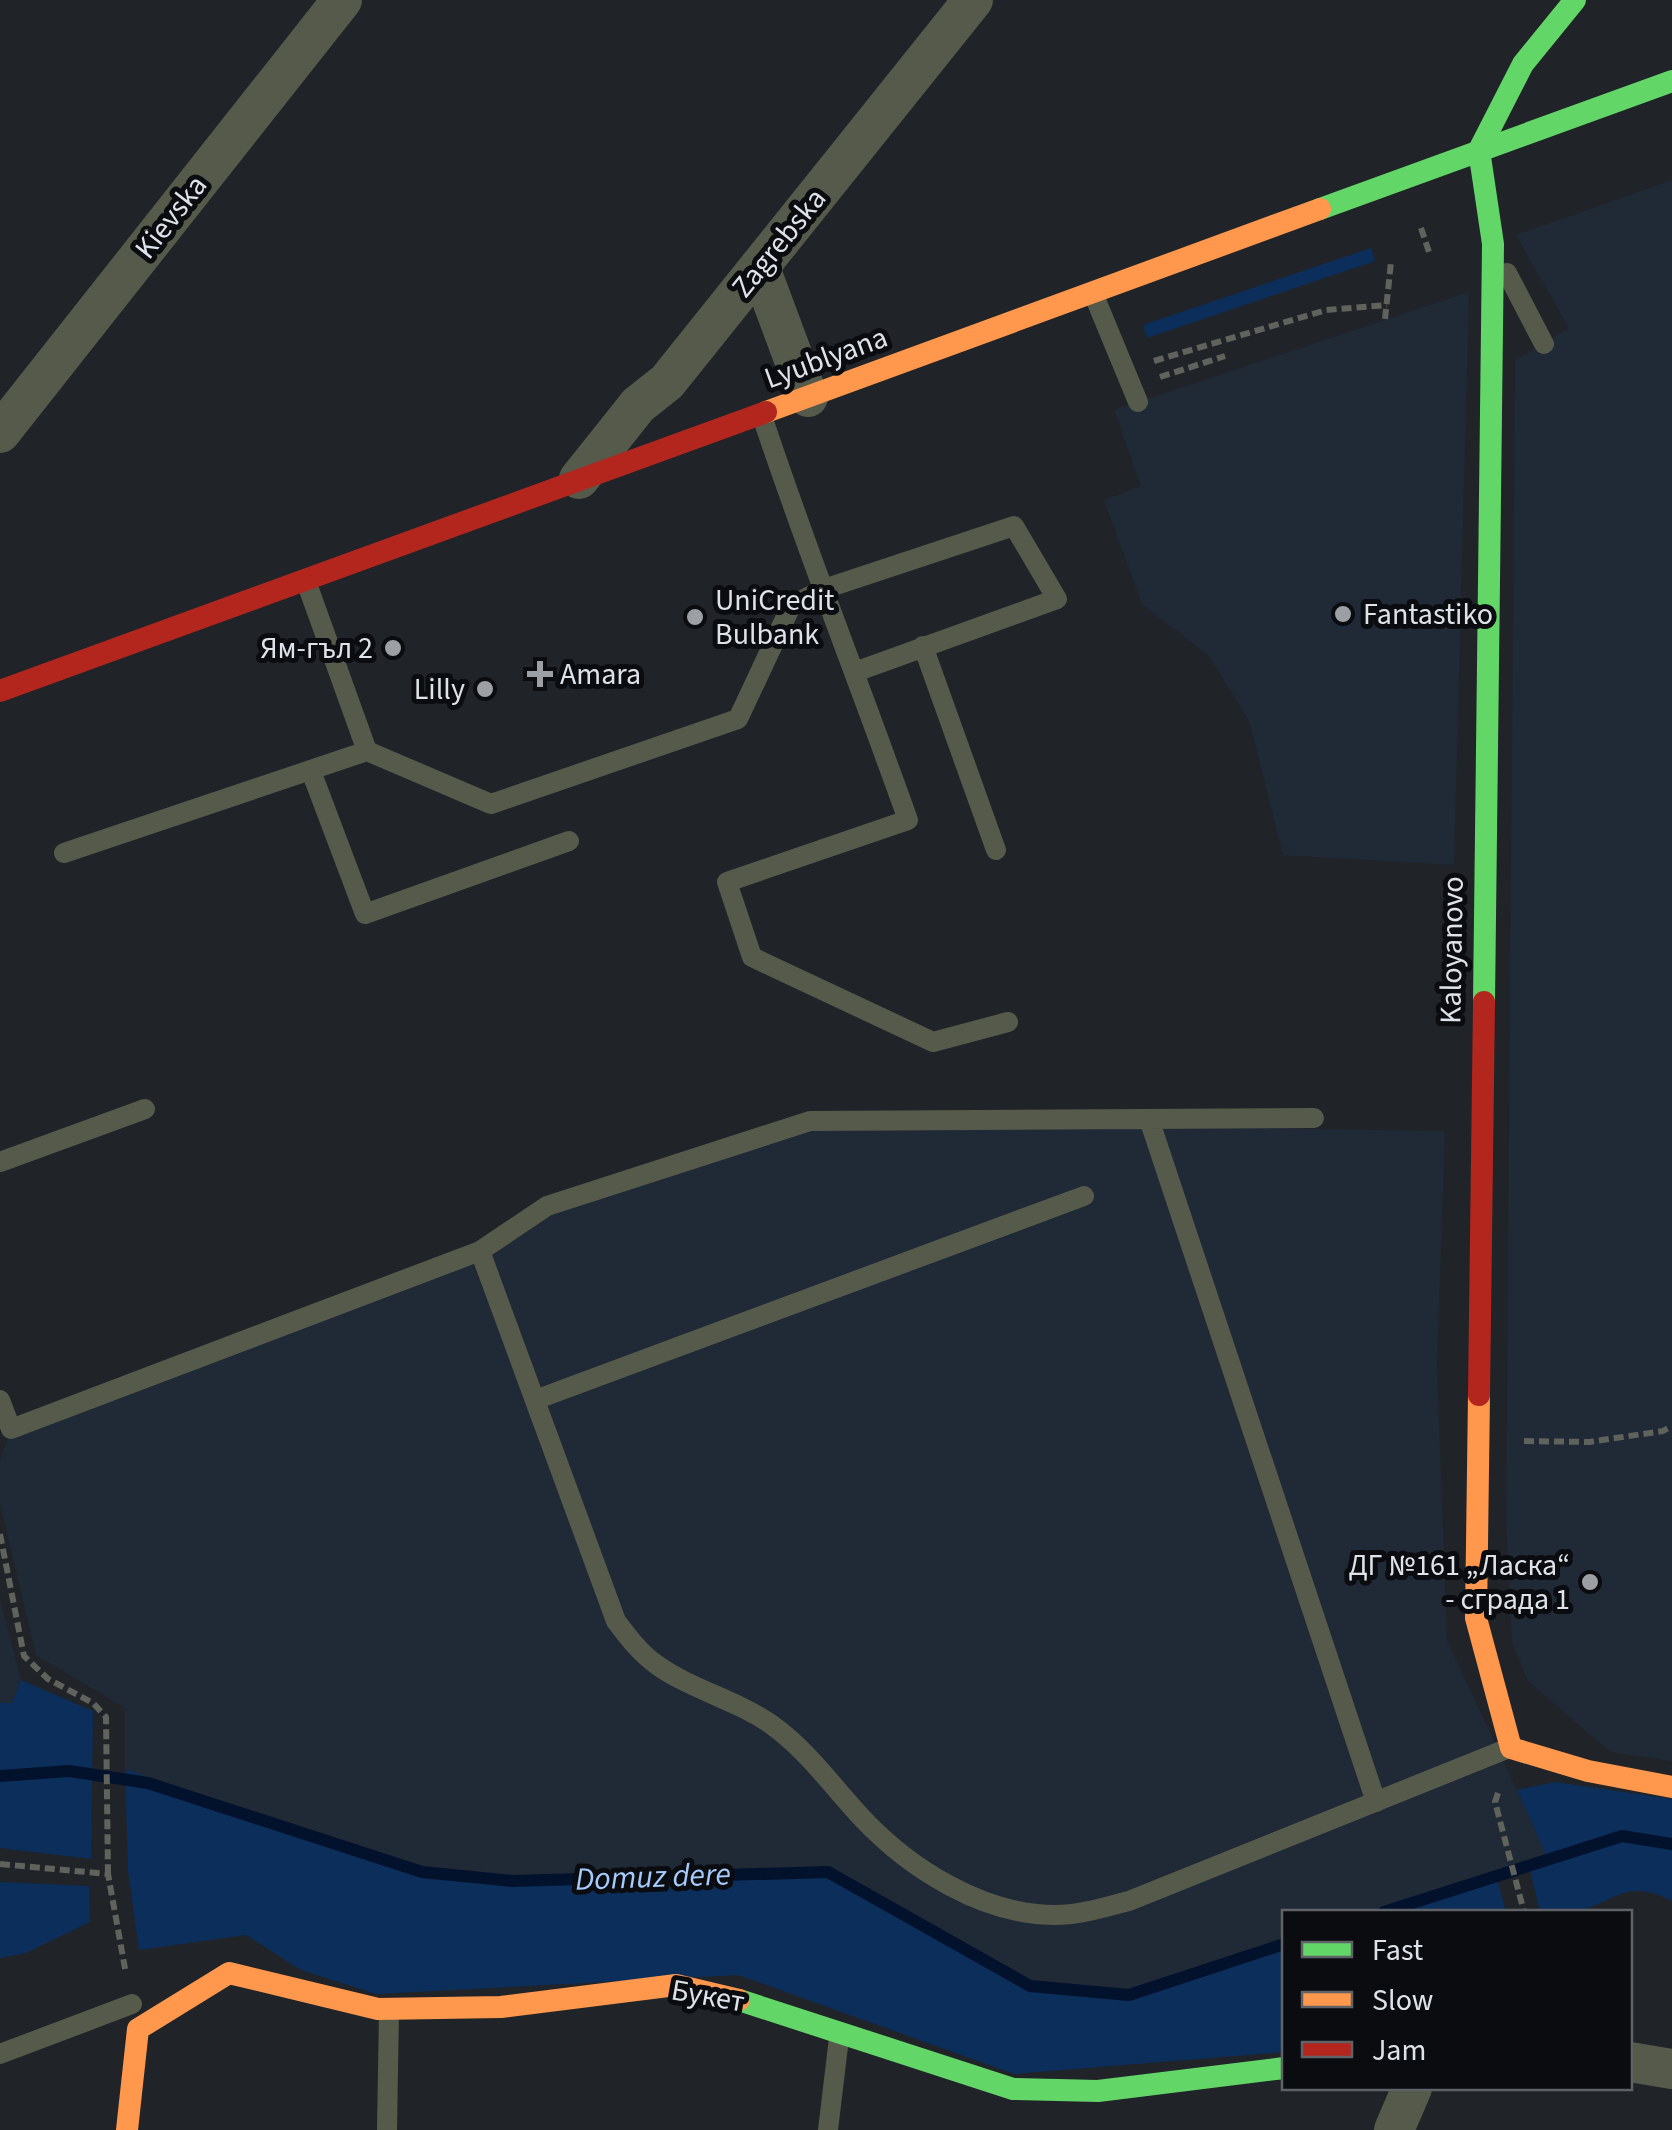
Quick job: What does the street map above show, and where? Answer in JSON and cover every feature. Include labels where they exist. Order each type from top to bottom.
[{"type":"street","name":"Kievska","points":[[0,433],[342,0]]},
{"type":"street","name":"Zagrebska","points":[[578,480],[638,405],[667,382],[973,0]]},
{"type":"street","points":[[1479,150],[1523,64],[1575,0]]},
{"type":"street","name":"Lyublyana","points":[[0,691],[1672,82]]},
{"type":"street","name":"Kaloyanovo","points":[[1479,150],[1492,244],[1476,1618],[1511,1748]]},
{"type":"street","points":[[760,268],[808,397]]},
{"type":"street","points":[[1511,1748],[1588,1771],[1672,1788]]},
{"type":"street","name":"Букет","points":[[127,2130],[138,2028],[228,1974],[388,2009],[502,2007],[676,1985],[760,2005],[1013,2089],[1098,2091],[1282,2068]]},
{"type":"street","points":[[1632,2062],[1672,2069]]},
{"type":"street","points":[[1394,2130],[1411,2090]]},
{"type":"lane","points":[[1492,244],[1544,344]]},
{"type":"lane","points":[[1093,293],[1138,402]]},
{"type":"lane","points":[[761,414],[820,590],[855,672],[908,820],[728,882],[752,957],[933,1042],[1008,1022]]},
{"type":"lane","points":[[64,853],[367,751],[491,804],[738,720],[791,606],[820,590],[1014,526],[1057,599],[855,672]]},
{"type":"lane","points":[[305,580],[367,751]]},
{"type":"lane","points":[[923,646],[996,850]]},
{"type":"lane","points":[[311,771],[366,914],[569,841]]},
{"type":"lane","points":[[0,1162],[145,1110]]},
{"type":"lane","points":[[0,1400],[10,1429],[480,1251],[546,1206],[810,1121],[1314,1118]]},
{"type":"lane","points":[[1149,1119],[1376,1802]]},
{"type":"lane","points":[[535,1400],[1084,1196]]},
{"type":"lane","points":[[480,1251],[616,1621],[635,1646],[660,1667],[772,1725],[793,1742],[894,1850],[986,1903],[1014,1912],[1056,1915],[1129,1901],[1511,1748]]},
{"type":"lane","points":[[0,2054],[132,2004]]},
{"type":"lane","points":[[387,2130],[388,2009]]},
{"type":"lane","points":[[828,2130],[839,2034]]},
{"type":"path","points":[[1421,228],[1430,255]]},
{"type":"path","points":[[1385,319],[1390,262]]},
{"type":"path","points":[[1153,362],[1326,310],[1386,305]]},
{"type":"path","points":[[1158,378],[1225,356]]},
{"type":"path","points":[[1478,1442],[1589,1442],[1662,1431],[1672,1426]]},
{"type":"path","points":[[0,1534],[24,1656],[48,1679],[93,1702],[106,1717],[108,1874],[132,2004]]},
{"type":"path","points":[[1505,1842],[1522,1909]]},
{"type":"path","points":[[0,1864],[108,1874]]},
{"type":"shaded area","points":[[1672,180],[1672,1761],[1610,1752],[1528,1681],[1512,1642],[1506,1521],[1515,360],[1569,328],[1516,235]]},
{"type":"shaded area","points":[[1371,248],[1375,261],[1147,338],[1143,325]]},
{"type":"shaded area","name":"Fantastiko","points":[[1469,292],[1454,865],[1283,855],[1249,720],[1209,656],[1142,604],[1104,500],[1141,486],[1114,410]]},
{"type":"shaded area","points":[[810,1121],[1445,1131],[1437,1365],[1447,1640],[1549,1859],[1390,1910],[1282,1910],[1282,1945],[1129,1995],[1030,1986],[828,1872],[512,1881],[422,1872],[125,1769],[125,1708],[36,1655],[0,1503],[0,1460],[11,1429],[480,1251],[547,1206]]},
{"type":"shaded area","points":[[0,1599],[21,1680],[12,1703],[0,1703]]},
{"type":"shaded area","points":[[21,1680],[93,1711],[91,1859],[0,1848],[0,1703],[12,1703]]},
{"type":"shaded area","points":[[125,1769],[423,1872],[512,1881],[828,1872],[1030,1986],[1129,1995],[1282,1945],[1282,2052],[1014,2074],[738,1975],[376,1994],[301,1970],[246,1935],[139,1950],[128,1871]]},
{"type":"shaded area","points":[[1555,1782],[1672,1799],[1672,1901],[1642,1891],[1579,1910],[1540,1910],[1529,1866],[1548,1859],[1517,1790]]},
{"type":"shaded area","points":[[1496,1875],[1505,1910],[1387,1910]]},
{"type":"shaded area","points":[[0,1882],[89,1886],[90,1922],[26,1953],[0,1958]]},
{"type":"waterway","name":"Domuz dere","points":[[0,1776],[69,1771],[148,1783],[422,1872],[512,1881],[828,1872],[1030,1986],[1129,1995],[1282,1945]]},
{"type":"waterway","name":"Domuz dere","points":[[1390,1910],[1622,1836],[1672,1844]]},
{"type":"traffic: fast","points":[[1479,150],[1523,64],[1575,0]]},
{"type":"traffic: fast","points":[[1320,209],[1672,81]]},
{"type":"traffic: fast","points":[[1479,150],[1493,244],[1484,1002]]},
{"type":"traffic: fast","points":[[739,2000],[1013,2089],[1098,2091],[1282,2068]]},
{"type":"traffic: slow","points":[[766,412],[1320,209]]},
{"type":"traffic: slow","points":[[1479,1395],[1476,1618],[1511,1748],[1588,1771],[1672,1787]]},
{"type":"traffic: slow","points":[[127,2130],[138,2029],[229,1973],[378,2009],[501,2007],[676,1985],[739,2000]]},
{"type":"traffic: jam","points":[[0,691],[766,412]]},
{"type":"traffic: jam","points":[[1479,1395],[1484,1002]]},
{"type":"place","name":"Fantastiko","points":[[1343,614]]},
{"type":"place","name":"UniCredit Bulbank","points":[[695,617]]},
{"type":"place","name":"Ям-гъл 2","points":[[393,648]]},
{"type":"place","name":"Amara","points":[[540,674]]},
{"type":"place","name":"Lilly","points":[[485,689]]},
{"type":"place","name":"ДГ №161 „Ласка“ - сграда 1","points":[[1590,1582]]}]
